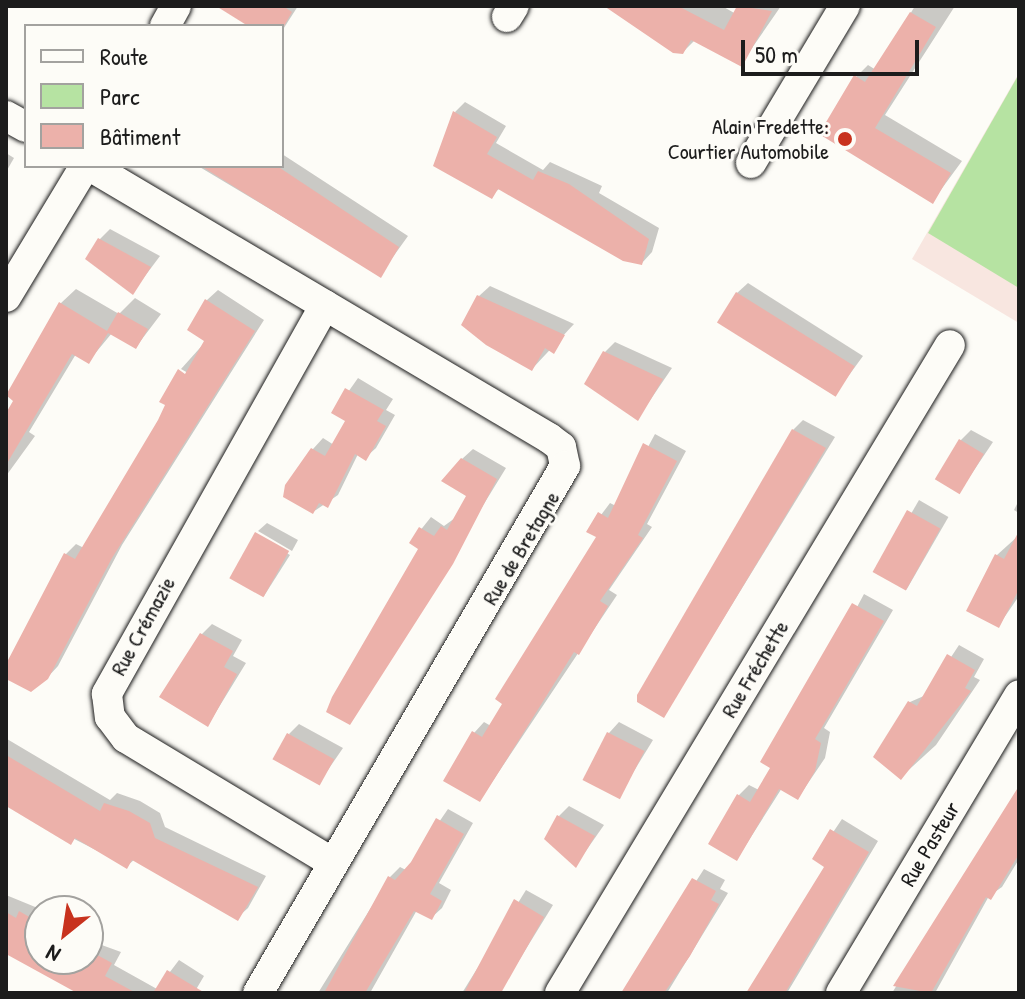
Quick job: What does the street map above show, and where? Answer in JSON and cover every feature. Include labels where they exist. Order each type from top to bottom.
[{"type":"street","points":[[166,24],[176,6]]},
{"type":"street","points":[[751,163],[845,6]]},
{"type":"street","points":[[6,116],[24,126]]},
{"type":"street","points":[[6,297],[86,168]]},
{"type":"street","name":"Rue de Bretagne","points":[[90,168],[549,438],[561,447],[565,466],[258,993]]},
{"type":"street","name":"Rue Crémazie","points":[[325,305],[107,694],[110,717],[126,738],[333,863]]},
{"type":"street","name":"Rue Fréchette","points":[[560,993],[950,345]]},
{"type":"street","name":"Rue Pasteur","points":[[841,993],[1019,695]]},
{"type":"shaded area","points":[[1019,73],[1019,323],[912,259]]},
{"type":"green space","points":[[1019,74],[1019,288],[928,233]]},
{"type":"building","points":[[216,6],[283,6],[292,12],[284,26],[245,24]]},
{"type":"building","points":[[604,6],[678,6],[724,30],[737,6],[772,11],[742,67],[691,40],[683,54],[673,53]]},
{"type":"building","points":[[910,12],[936,27],[875,128],[951,173],[933,204],[819,134],[854,75],[865,82]]},
{"type":"building","points":[[453,111],[497,137],[487,154],[533,180],[538,171],[569,184],[649,239],[642,265],[623,261],[498,189],[492,199],[433,166]]},
{"type":"building","points":[[204,168],[280,168],[399,247],[381,278]]},
{"type":"building","points":[[98,238],[151,267],[133,295],[85,259]]},
{"type":"building","points":[[736,292],[855,366],[836,397],[717,323]]},
{"type":"building","points":[[477,295],[565,335],[554,354],[545,348],[532,371],[486,345],[461,325]]},
{"type":"building","points":[[205,299],[255,331],[112,558],[48,679],[31,692],[6,679],[6,664],[64,553],[75,559],[158,420],[165,405],[159,402],[178,369],[185,374],[204,341],[187,330]]},
{"type":"building","points":[[59,302],[107,331],[118,312],[148,329],[136,349],[108,333],[89,364],[72,354],[6,465],[6,413],[13,401],[6,395]]},
{"type":"building","points":[[603,351],[663,379],[638,421],[584,384]]},
{"type":"building","points":[[345,388],[384,410],[377,421],[386,426],[366,461],[355,454],[328,508],[319,503],[313,514],[283,497],[285,485],[311,448],[325,456],[345,421],[331,413]]},
{"type":"building","points":[[792,429],[826,448],[664,718],[637,702],[637,695]]},
{"type":"building","points":[[959,439],[984,454],[960,494],[935,479]]},
{"type":"building","points":[[643,443],[677,461],[638,535],[643,538],[600,601],[608,606],[579,655],[574,652],[480,802],[443,781],[472,731],[482,737],[502,704],[495,699],[596,537],[586,532],[598,512],[608,518]]},
{"type":"building","points":[[461,458],[497,479],[453,564],[350,725],[326,712],[332,697],[418,549],[409,543],[419,527],[434,536],[441,526],[447,530],[466,496],[441,481]]},
{"type":"building","points":[[907,510],[940,528],[906,591],[873,572]]},
{"type":"building","points":[[1019,531],[1019,589],[999,628],[966,611],[995,554],[1004,559]]},
{"type":"building","points":[[255,532],[289,551],[263,597],[229,578]]},
{"type":"building","points":[[852,603],[884,621],[815,739],[821,743],[815,771],[798,800],[779,789],[737,861],[708,844],[737,794],[750,802],[770,768],[760,762]]},
{"type":"building","points":[[200,633],[233,651],[224,667],[237,674],[208,727],[159,697]]},
{"type":"building","points":[[947,654],[975,670],[965,688],[971,691],[901,780],[873,757],[908,701],[917,706]]},
{"type":"building","points":[[607,732],[644,751],[620,799],[582,780]]},
{"type":"building","points":[[287,733],[334,759],[320,785],[272,759]]},
{"type":"building","points":[[6,755],[100,811],[104,803],[129,811],[150,823],[155,838],[258,887],[238,921],[132,860],[127,869],[75,838],[71,845],[6,806]]},
{"type":"building","points":[[1019,786],[1019,854],[991,900],[986,897],[931,993],[893,986]]},
{"type":"building","points":[[557,815],[595,836],[576,868],[544,839]]},
{"type":"building","points":[[436,818],[464,834],[430,894],[442,901],[432,920],[414,911],[365,993],[324,993],[388,876],[395,880],[411,862]]},
{"type":"building","points":[[830,829],[869,852],[785,993],[746,993],[824,867],[812,859]]},
{"type":"building","points":[[692,878],[716,891],[711,900],[719,904],[690,956],[664,993],[621,993]]},
{"type":"building","points":[[514,899],[544,917],[501,993],[464,993]]},
{"type":"building","points":[[19,911],[24,914],[24,964],[6,954],[6,912],[16,918]]},
{"type":"building","points":[[104,959],[112,963],[105,976],[136,993],[77,993],[44,975],[104,975]]},
{"type":"building","points":[[167,970],[205,993],[153,993]]},
{"type":"place","name":"Alain Fredette: Courtier Automobile","points":[[845,139]]}]
